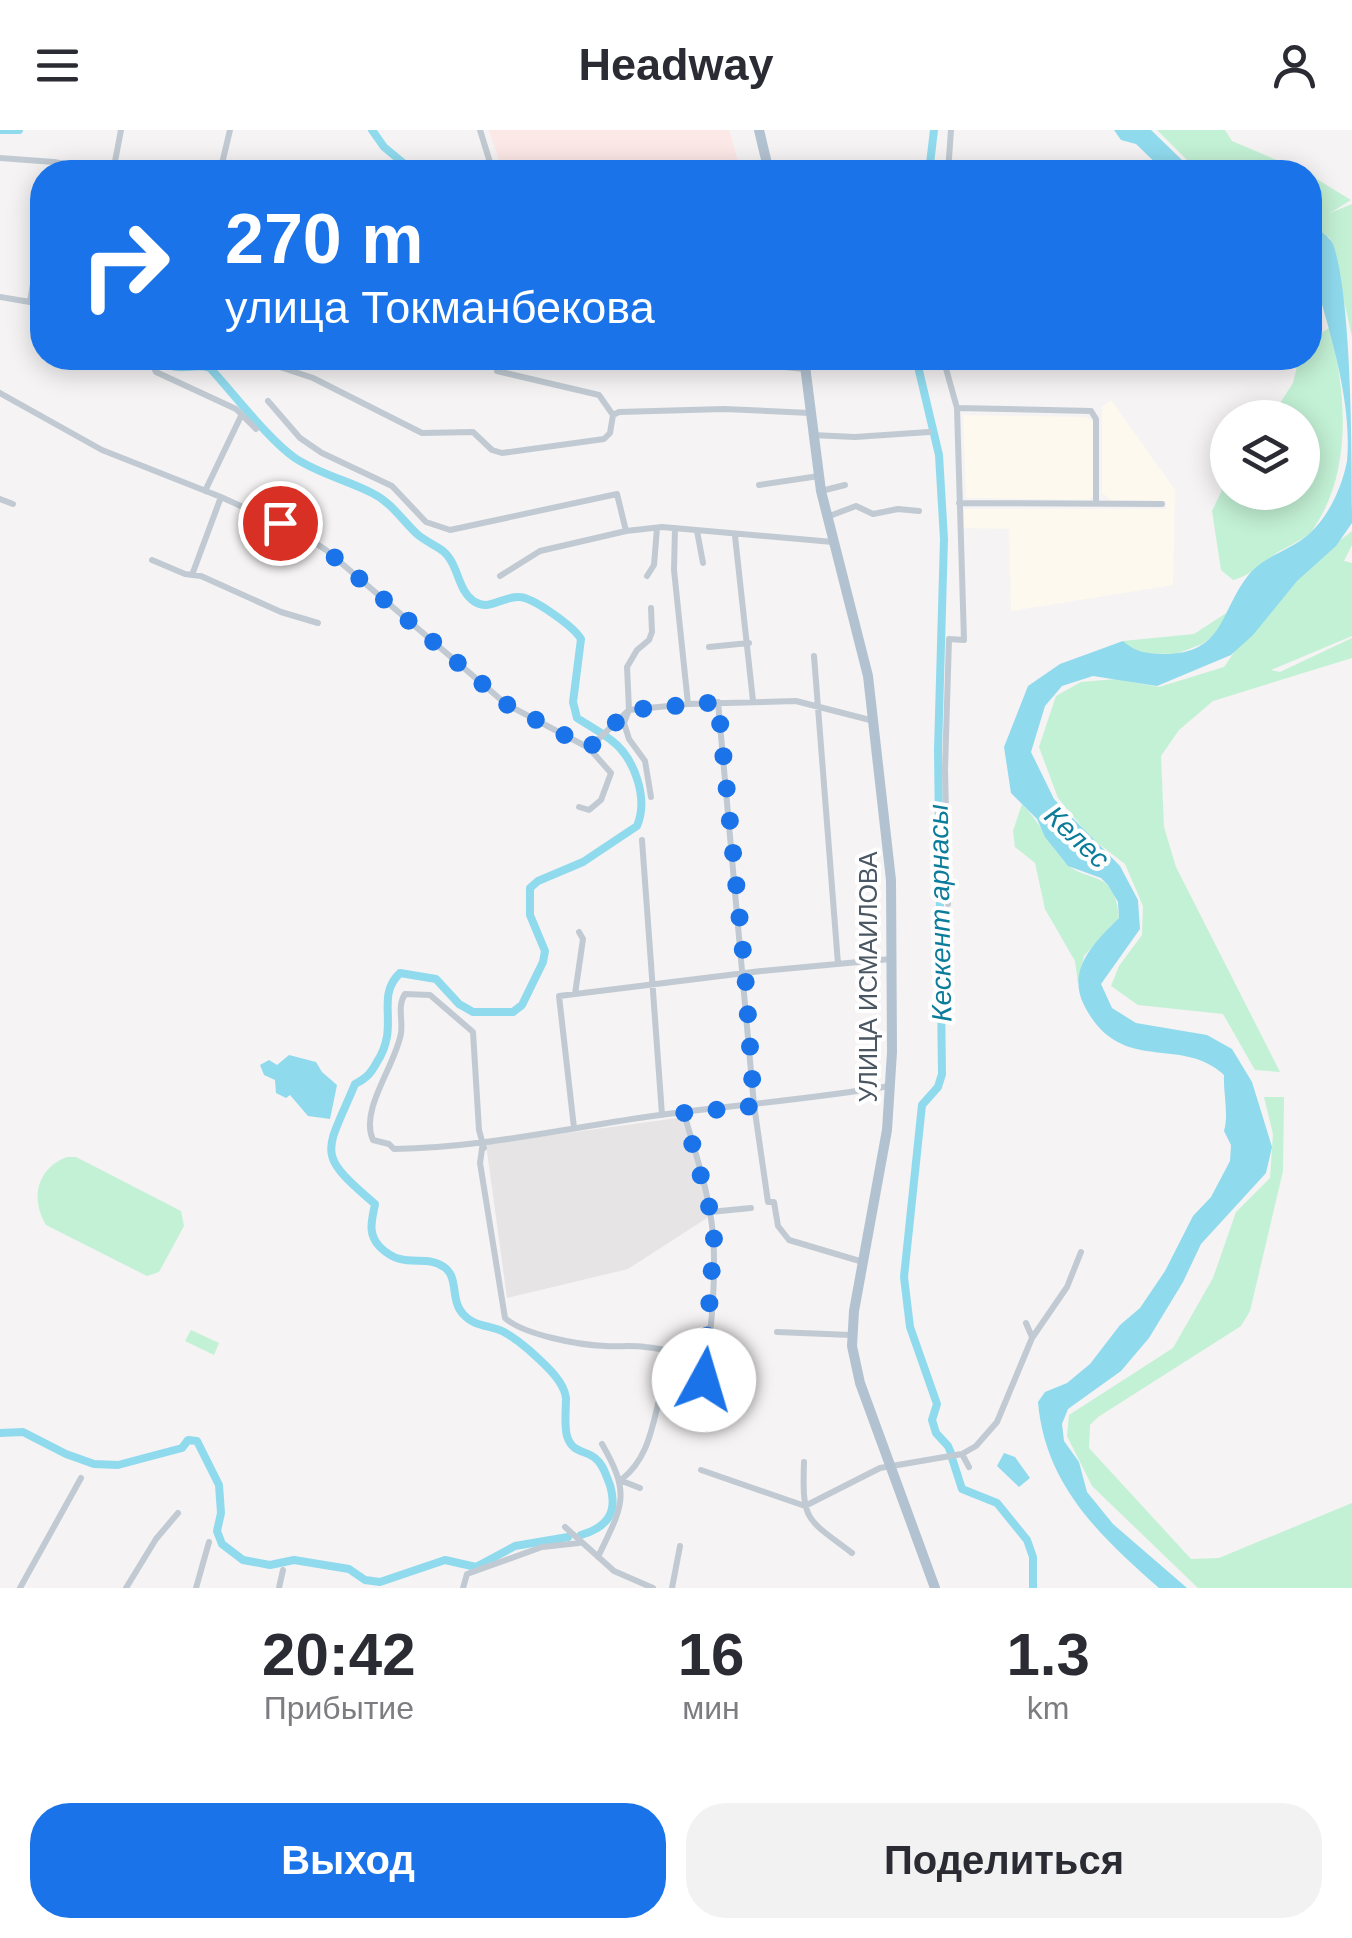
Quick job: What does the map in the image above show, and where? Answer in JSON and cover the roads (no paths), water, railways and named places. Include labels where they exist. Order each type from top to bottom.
[{"type":"main road","points":[[759,130],[767,160]]},
{"type":"main road","name":"УЛИЦА ИСМАИЛОВА","points":[[805,370],[818,476],[868,676],[891,880],[890,1086],[882,1168],[852,1335],[860,1383],[937,1585]]},
{"type":"street","points":[[114,160],[121,130]]},
{"type":"street","points":[[223,160],[230,130]]},
{"type":"street","points":[[480,130],[489,160]]},
{"type":"street","points":[[949,160],[951,130]]},
{"type":"street","points":[[0,158],[30,160]]},
{"type":"street","points":[[0,297],[30,302]]},
{"type":"street","points":[[155,370],[236,408],[256,429]]},
{"type":"street","points":[[290,370],[422,433],[474,432],[492,450],[502,453],[604,439],[610,433],[613,415],[599,394],[498,372]]},
{"type":"street","points":[[946,370],[957,408],[964,640],[949,639],[945,768],[948,904]]},
{"type":"street","points":[[0,393],[102,450],[221,497],[300,533],[326,550],[506,704],[589,748],[612,773],[598,806],[589,810],[579,807]]},
{"type":"street","points":[[268,402],[300,438],[341,463],[392,486],[432,526],[450,530],[617,494],[626,532]]},
{"type":"street","points":[[957,408],[1091,412],[1096,419],[1096,503]]},
{"type":"street","points":[[613,415],[724,410],[810,412]]},
{"type":"street","points":[[204,490],[241,416]]},
{"type":"street","points":[[812,436],[930,432]]},
{"type":"street","points":[[758,485],[818,476]]},
{"type":"street","points":[[821,490],[844,486]]},
{"type":"street","points":[[192,575],[221,497]]},
{"type":"street","points":[[0,498],[13,504]]},
{"type":"street","points":[[959,503],[1162,504]]},
{"type":"street","points":[[827,517],[856,506],[873,514],[898,509],[919,511]]},
{"type":"street","points":[[647,576],[654,566],[657,528]]},
{"type":"street","points":[[500,576],[540,552],[657,528],[834,542]]},
{"type":"street","points":[[675,528],[674,570],[688,704]]},
{"type":"street","points":[[697,531],[703,563]]},
{"type":"street","points":[[735,536],[753,701]]},
{"type":"street","points":[[152,560],[264,606],[318,623]]},
{"type":"street","points":[[651,608],[649,640],[627,667],[629,710],[624,728],[644,761],[651,797]]},
{"type":"street","points":[[710,648],[748,643]]},
{"type":"street","points":[[814,656],[838,964]]},
{"type":"street","points":[[589,748],[629,710],[688,704],[753,701],[818,705],[875,722]]},
{"type":"street","points":[[718,702],[754,1106],[768,1202],[774,1202],[778,1226],[790,1240],[864,1262]]},
{"type":"street","points":[[642,840],[662,1115]]},
{"type":"street","points":[[575,994],[584,940],[580,932]]},
{"type":"street","points":[[574,1128],[560,996],[745,972],[893,959]]},
{"type":"street","points":[[484,1145],[479,1130],[473,1032],[430,995],[405,994],[400,1001],[396,1050],[377,1091],[370,1138],[394,1149],[484,1145],[662,1115],[837,1096],[890,1086]]},
{"type":"street","points":[[621,1480],[646,1448],[660,1396],[700,1401],[708,1358],[714,1238],[684,1113]]},
{"type":"street","points":[[484,1145],[480,1148],[480,1163],[505,1318],[519,1328],[608,1347],[640,1346],[708,1358]]},
{"type":"street","points":[[710,1212],[751,1208]]},
{"type":"street","points":[[701,1470],[805,1506],[880,1468],[962,1454],[976,1446],[998,1422],[1032,1338],[1067,1288],[1081,1252]]},
{"type":"street","points":[[1026,1324],[1032,1338]]},
{"type":"street","points":[[777,1332],[852,1335]]},
{"type":"street","points":[[598,1557],[619,1513],[621,1480],[602,1444]]},
{"type":"street","points":[[962,1454],[969,1467]]},
{"type":"street","points":[[804,1462],[805,1506],[814,1526],[852,1553]]},
{"type":"street","points":[[20,1588],[82,1478]]},
{"type":"street","points":[[621,1480],[640,1488]]},
{"type":"street","points":[[126,1588],[156,1539],[178,1513]]},
{"type":"street","points":[[565,1528],[624,1577],[653,1588]]},
{"type":"street","points":[[196,1588],[209,1542]]},
{"type":"street","points":[[463,1588],[467,1574],[524,1552],[579,1543]]},
{"type":"street","points":[[672,1588],[680,1546]]},
{"type":"street","points":[[279,1588],[283,1570]]},
{"type":"water","points":[[1114,130],[1151,130],[1182,160],[1153,160],[1136,144],[1121,140]]},
{"type":"water","name":"Келес","points":[[1322,232],[1333,244],[1344,301],[1350,379],[1352,523],[1336,546],[1297,581],[1253,635],[1231,655],[1157,686],[1093,676],[1062,686],[1045,706],[1031,752],[1054,799],[1120,866],[1138,900],[1140,929],[1101,984],[1112,1008],[1136,1023],[1207,1035],[1232,1049],[1252,1082],[1272,1147],[1266,1173],[1201,1244],[1149,1338],[1121,1371],[1068,1409],[1062,1424],[1064,1441],[1079,1462],[1087,1492],[1113,1524],[1187,1588],[1159,1588],[1116,1549],[1064,1484],[1043,1432],[1038,1402],[1045,1392],[1067,1383],[1090,1364],[1120,1325],[1140,1308],[1165,1271],[1193,1216],[1211,1197],[1230,1161],[1231,1145],[1224,1131],[1224,1075],[1189,1057],[1133,1048],[1115,1041],[1084,1005],[1078,980],[1081,968],[1119,918],[1118,902],[1101,878],[1068,866],[1045,837],[1037,819],[1011,793],[1004,747],[1028,686],[1060,664],[1123,641],[1137,650],[1164,654],[1198,647],[1218,629],[1253,570],[1316,527],[1338,491],[1347,461],[1347,419],[1322,305]]},
{"type":"water","points":[[289,1055],[316,1062],[337,1085],[330,1119],[308,1116],[290,1095],[286,1098],[276,1093],[275,1080],[264,1075],[260,1065],[269,1060],[277,1065]]},
{"type":"water","points":[[1004,1453],[1015,1457],[1030,1478],[1019,1487],[997,1466]]},
{"type":"waterway","points":[[2,130],[19,130]]},
{"type":"waterway","points":[[372,130],[400,160]]},
{"type":"waterway","name":"Кескент арнасы","points":[[930,160],[934,130]]},
{"type":"waterway","points":[[212,370],[295,458],[379,497],[417,534],[443,551],[475,602],[486,605],[513,597],[525,598],[570,627],[581,639],[573,702],[577,718],[619,747],[637,779],[641,803],[637,826],[583,862],[530,888],[530,915],[545,951],[522,1005],[513,1012],[473,1012],[459,1004],[436,979],[400,973],[389,992],[384,1049],[371,1072],[355,1084],[337,1125],[331,1151],[342,1173],[375,1204],[372,1232],[380,1247],[397,1258],[429,1261],[444,1267],[449,1271],[463,1314],[517,1341],[561,1385],[566,1398],[569,1441],[601,1464],[612,1495],[609,1517],[598,1528],[581,1535]]},
{"type":"waterway","name":"Кескент арнасы","points":[[919,370],[939,455],[944,539],[938,750],[942,1074],[938,1087],[922,1105],[904,1277],[910,1327],[937,1404],[932,1420],[936,1433],[951,1453]]},
{"type":"waterway","points":[[0,1433],[23,1432],[94,1464],[118,1465],[182,1448],[188,1440],[197,1441],[219,1485],[221,1513],[217,1531],[222,1544],[243,1560],[270,1565],[294,1560],[349,1569],[365,1580],[380,1582],[445,1560],[476,1567],[515,1546],[568,1537]]},
{"type":"waterway","name":"Кескент арнасы","points":[[952,1458],[962,1489],[997,1503],[1027,1540],[1033,1557],[1033,1588]]}]
